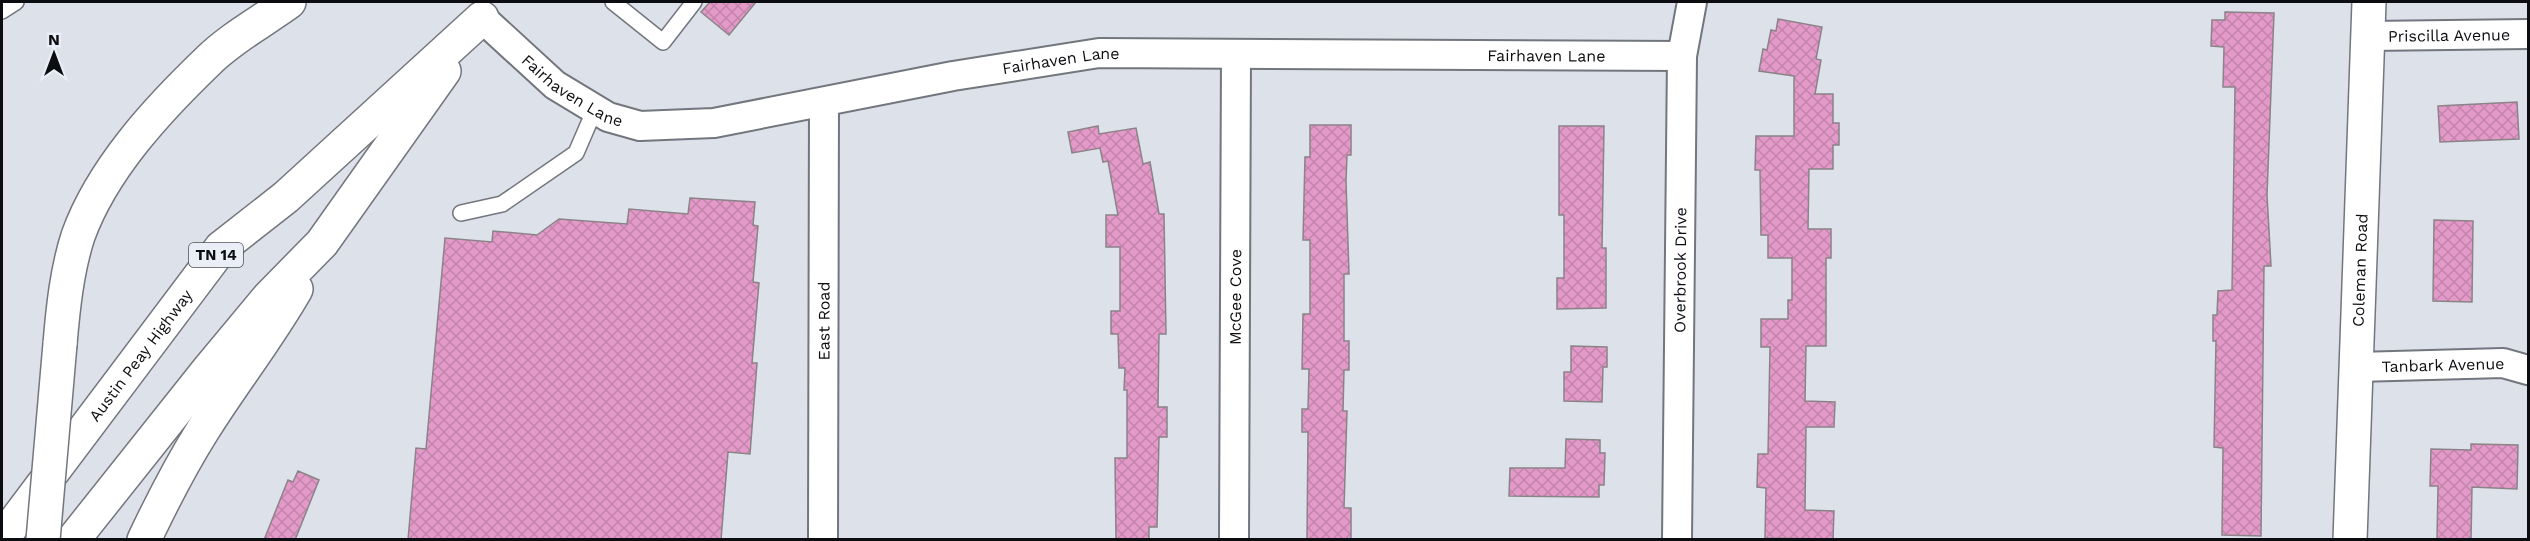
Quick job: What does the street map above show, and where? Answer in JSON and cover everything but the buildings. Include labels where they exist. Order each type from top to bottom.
[{"type":"main road","points":[[43,540],[64,298],[78,236],[102,187],[142,132],[209,59],[289,2]]},
{"type":"main road","name":"Coleman Road","points":[[2350,540],[2369,2]]},
{"type":"main road","points":[[144,540],[167,492],[203,430],[275,325],[322,243],[489,10]]},
{"type":"main road","name":"Austin Peay Highway","points":[[2,539],[114,386],[221,248],[286,197],[489,10]]},
{"type":"main road","points":[[73,540],[208,369],[269,297],[322,243]]},
{"type":"street","name":"Overbrook Drive","points":[[1677,540],[1682,56],[1692,2]]},
{"type":"street","name":"Fairhaven Lane","points":[[489,10],[555,85],[608,117],[640,126],[714,123],[953,76],[1099,53],[1682,56]]},
{"type":"street","name":"Priscilla Avenue","points":[[2369,36],[2529,34]]},
{"type":"street","name":"McGee Cove","points":[[1234,540],[1236,54]]},
{"type":"street","name":"East Road","points":[[823,540],[824,103]]},
{"type":"street","name":"Tanbark Avenue","points":[[2357,367],[2503,363],[2529,370]]},
{"type":"lane","points":[[2,11],[16,2]]},
{"type":"lane","points":[[613,2],[663,42],[694,2]]},
{"type":"lane","points":[[461,213],[502,204],[576,153],[595,109]]}]
